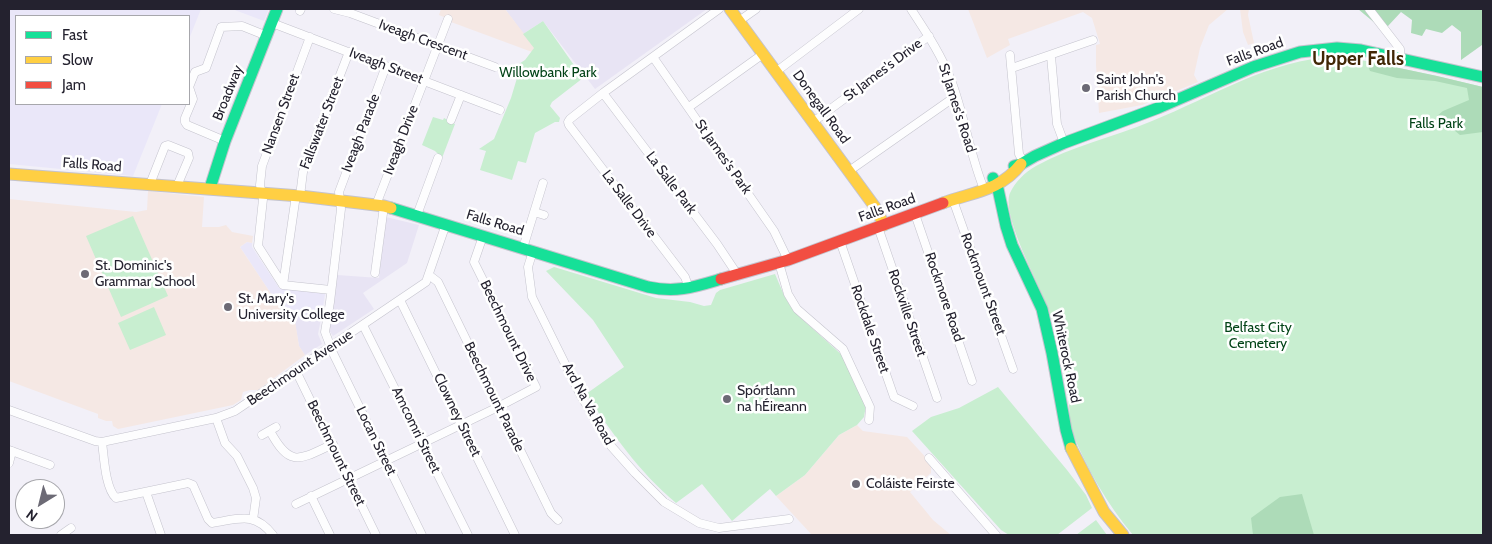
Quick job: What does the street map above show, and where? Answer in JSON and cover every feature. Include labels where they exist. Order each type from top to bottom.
[{"type":"main road","name":"Broadway","points":[[210,188],[225,141],[278,9]]},
{"type":"main road","name":"Donegall Road","points":[[730,9],[875,207],[881,226]]},
{"type":"main road","name":"Falls Road","points":[[9,174],[298,195],[380,206],[417,215],[653,288],[665,290],[689,288],[783,261],[915,214],[995,182],[1010,168],[1023,164],[1064,143],[1158,108],[1253,67],[1300,52],[1328,48],[1346,48],[1483,77]]},
{"type":"main road","name":"Whiterock Road","points":[[995,182],[1012,245],[1042,309],[1070,445],[1104,512],[1121,535]]},
{"type":"main road","points":[[982,188],[1002,209]]},
{"type":"street","name":"Iveagh Crescent","points":[[334,9],[350,13],[495,67]]},
{"type":"street","points":[[603,93],[719,9]]},
{"type":"street","points":[[740,21],[756,9]]},
{"type":"street","points":[[777,71],[859,9]]},
{"type":"street","name":"St James's Road","points":[[911,9],[945,64],[982,188]]},
{"type":"street","points":[[1369,9],[1400,49],[1400,58]]},
{"type":"street","name":"Iveagh Drive","points":[[375,273],[380,206],[448,19]]},
{"type":"street","name":"Iveagh Street","points":[[272,23],[500,110]]},
{"type":"street","points":[[190,84],[195,72],[206,68],[221,27],[242,26],[267,36]]},
{"type":"street","name":"St James's Drive","points":[[813,122],[929,36]]},
{"type":"street","name":"Nansen Street","points":[[283,285],[258,246],[263,199],[260,186],[262,166],[310,37]]},
{"type":"street","points":[[1012,68],[1093,40]]},
{"type":"street","name":"Fallswater Street","points":[[283,285],[302,172],[348,52]]},
{"type":"street","points":[[689,108],[763,54]]},
{"type":"street","points":[[1010,56],[1019,154],[1023,164]]},
{"type":"street","points":[[1050,56],[1057,124],[1064,143]]},
{"type":"street","name":"St James's Park","points":[[653,57],[774,231],[783,261],[788,294],[797,309],[843,349],[870,407],[869,420]]},
{"type":"street","name":"Iveagh Parade","points":[[332,290],[341,210],[339,192],[386,66]]},
{"type":"street","points":[[190,90],[193,98],[185,118],[187,125],[225,141]]},
{"type":"street","name":"La Salle Drive","points":[[603,93],[570,119],[569,125],[685,277],[689,288]]},
{"type":"street","name":"La Salle Park","points":[[603,93],[738,274]]},
{"type":"street","points":[[451,120],[461,95]]},
{"type":"street","points":[[849,172],[956,96]]},
{"type":"street","points":[[150,184],[165,146],[168,145],[188,153],[189,158],[177,186]]},
{"type":"street","points":[[417,215],[438,158]]},
{"type":"street","name":"Ard Na Va Road","points":[[543,183],[534,212],[528,250],[532,297],[581,396],[611,446],[664,502],[699,522],[720,528],[789,519]]},
{"type":"street","name":"Rockmount Street","points":[[954,199],[1013,369]]},
{"type":"street","points":[[534,212],[544,215]]},
{"type":"street","name":"Rockmore Road","points":[[915,214],[972,380]]},
{"type":"street","name":"Beechmount Avenue","points":[[102,442],[216,418],[235,411],[426,282],[446,224]]},
{"type":"street","name":"Rockville Street","points":[[881,226],[938,398]]},
{"type":"street","name":"Beechmount Drive","points":[[483,236],[474,262],[536,387],[498,406]]},
{"type":"street","name":"Rockdale Street","points":[[840,241],[894,397],[914,406]]},
{"type":"street","name":"Beechmount Parade","points":[[429,274],[438,282],[551,513],[558,520]]},
{"type":"street","points":[[283,285],[332,290]]},
{"type":"street","name":"Locan Street","points":[[332,290],[325,332],[422,535]]},
{"type":"street","name":"Clowney Street","points":[[400,300],[514,533]]},
{"type":"street","name":"Amcomri Street","points":[[363,325],[468,535]]},
{"type":"street","name":"Beechmount Street","points":[[296,371],[376,535]]},
{"type":"street","points":[[296,504],[498,406]]},
{"type":"street","points":[[9,410],[102,442],[104,461],[112,494],[116,498],[188,483],[193,485],[208,519],[212,523],[239,517],[258,522],[271,533]]},
{"type":"street","points":[[216,418],[225,443],[237,456],[253,488],[256,498],[253,520]]},
{"type":"street","points":[[269,431],[285,453],[296,458],[308,456],[333,444]]},
{"type":"street","points":[[9,464],[10,451],[50,465]]},
{"type":"street","points":[[930,458],[996,535]]},
{"type":"street","points":[[146,492],[160,535]]},
{"type":"street","points":[[311,496],[330,535]]},
{"type":"street","points":[[61,535],[71,528]]},
{"type":"shaded area","points":[[9,9],[201,9],[190,36],[190,15],[15,15],[15,105],[162,105],[133,176],[9,164]]},
{"type":"shaded area","points":[[232,9],[269,9],[264,21]]},
{"type":"shaded area","points":[[441,9],[505,9],[535,48],[532,52],[451,22],[451,20],[439,15]]},
{"type":"shaded area","points":[[505,9],[707,9],[595,89],[543,21],[523,34]]},
{"type":"shaded area","points":[[968,9],[1228,9],[1209,25],[1200,48],[1194,75],[1198,82],[1142,105],[1099,113],[1096,45],[1100,44],[1092,18],[1083,12],[1008,39],[1010,45],[987,58]]},
{"type":"shaded area","points":[[1240,9],[1249,9],[1248,15],[1254,43],[1248,45],[1243,32]]},
{"type":"shaded area","points":[[148,191],[204,197],[202,227],[226,225],[232,232],[253,236],[252,243],[247,242],[240,247],[289,321],[295,321],[299,346],[305,355],[258,390],[243,392],[241,400],[233,405],[118,429],[113,426],[112,421],[98,418],[98,414],[9,381],[9,199],[136,212],[147,210]]},
{"type":"shaded area","points":[[386,217],[419,225],[407,263],[363,293],[374,309],[333,336],[328,329],[337,275],[379,278]]},
{"type":"shaded area","points":[[247,242],[252,243],[252,247],[279,288],[325,294],[322,314],[294,312],[295,321],[289,321],[240,247]]},
{"type":"shaded area","points":[[293,312],[322,314],[318,334],[322,344],[305,355],[299,346]]},
{"type":"shaded area","name":"Coláiste Feirste","points":[[857,425],[863,431],[907,437],[931,463],[931,473],[910,492],[933,520],[951,535],[812,535],[776,496],[805,475],[839,435]]},
{"type":"green space","points":[[1358,9],[1483,9],[1482,45],[1461,60],[1461,32],[1452,25],[1442,33],[1426,29],[1422,36],[1411,33],[1412,20],[1401,12],[1388,26],[1376,24]]},
{"type":"green space","name":"Willowbank Park","points":[[543,21],[583,78],[552,102],[550,106],[560,118],[559,122],[555,122],[535,133],[526,163],[518,161],[512,180],[480,170],[486,151],[479,149],[494,139],[511,98],[517,78],[511,69],[525,60],[534,48],[523,34]]},
{"type":"green space","name":"Belfast City Cemetery","points":[[1336,57],[1366,61],[1483,87],[1483,535],[1133,535],[1098,486],[1072,432],[1068,398],[1054,326],[1015,231],[1009,203],[1010,193],[1028,171],[1064,153],[1138,127],[1265,72],[1288,64]]},
{"type":"green space","points":[[1366,61],[1483,87],[1483,132],[1460,135],[1437,116],[1443,111],[1469,100],[1467,88],[1435,81],[1397,78],[1370,71]]},
{"type":"green space","points":[[433,117],[443,120],[444,118],[455,124],[442,158],[435,151],[422,145]]},
{"type":"green space","points":[[133,216],[168,296],[121,317],[86,236]]},
{"type":"green space","name":"Spórtlann na hÉireann","points":[[554,267],[656,298],[690,302],[704,306],[711,305],[716,293],[720,290],[775,274],[791,307],[843,356],[866,405],[864,417],[857,425],[839,435],[805,475],[776,496],[770,489],[732,521],[702,484],[676,503],[638,465],[586,394],[624,367],[593,320],[546,271]]},
{"type":"green space","points":[[154,307],[166,335],[130,350],[118,323]]},
{"type":"green space","points":[[998,387],[1067,470],[1086,495],[1092,508],[1057,535],[1009,535],[1001,530],[912,431],[931,417],[959,408]]},
{"type":"green space","points":[[1302,494],[1314,535],[1253,535],[1251,518],[1280,497]]},
{"type":"green space","points":[[1096,520],[1107,535],[1076,535]]},
{"type":"traffic: fast","points":[[210,188],[225,141],[277,9]]},
{"type":"traffic: fast","points":[[1014,166],[1064,143],[1158,108],[1253,67],[1300,52],[1337,48],[1361,50],[1483,77]]},
{"type":"traffic: fast","points":[[993,178],[998,189],[1012,245],[1042,309],[1071,448]]},
{"type":"traffic: fast","points":[[391,208],[648,287],[677,289],[694,287],[721,279]]},
{"type":"traffic: slow","points":[[730,9],[875,207],[884,225]]},
{"type":"traffic: slow","points":[[943,203],[985,190],[1004,180],[1021,164]]},
{"type":"traffic: slow","points":[[9,174],[300,196],[391,208]]},
{"type":"traffic: slow","points":[[1071,448],[1104,512],[1123,535]]},
{"type":"traffic: jam","points":[[721,279],[788,260],[943,203]]},
{"type":"place","name":"Saint John's Parish Church","points":[[1086,88]]},
{"type":"place","name":"St. Dominic's Grammar School","points":[[85,274]]},
{"type":"place","name":"St. Mary's University College","points":[[228,307]]},
{"type":"place","name":"Spórtlann na hÉireann","points":[[727,399]]},
{"type":"place","name":"Coláiste Feirste","points":[[856,484]]},
{"type":"district","name":"Upper Falls","points":[[1358,59]]},
{"type":"park label","name":"Falls Park","points":[[1436,124]]}]
